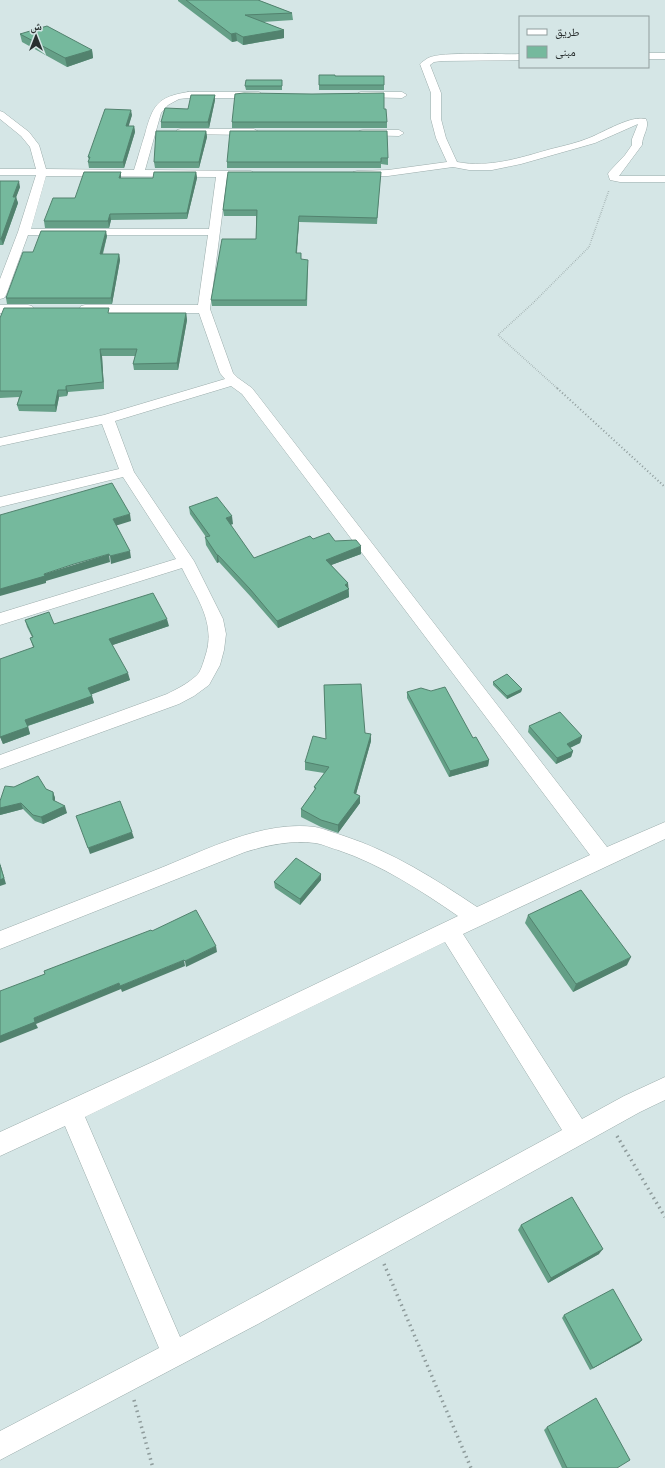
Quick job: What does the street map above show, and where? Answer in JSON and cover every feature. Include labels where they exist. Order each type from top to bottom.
[{"type":"street","points":[[649,56],[665,56]]},
{"type":"street","points":[[453,164],[441,138],[436,119],[436,93],[425,64],[431,60],[442,58],[519,57]]},
{"type":"street","points":[[139,172],[154,132],[156,112],[165,103],[176,97],[188,95],[267,95]]},
{"type":"street","points":[[355,95],[402,96]]},
{"type":"street","points":[[0,114],[25,134],[35,147],[42,172],[24,232],[0,295]]},
{"type":"street","points":[[348,174],[388,174],[453,164],[468,167],[492,167],[517,162],[591,141],[637,121],[643,122],[637,145],[629,157],[613,174],[614,178],[665,179]]},
{"type":"street","points":[[174,132],[267,132]]},
{"type":"street","points":[[353,132],[399,133]]},
{"type":"street","points":[[0,172],[262,174]]},
{"type":"street","points":[[222,174],[204,310],[227,373],[233,381],[247,391],[252,397],[603,857]]},
{"type":"street","points":[[24,232],[215,232]]},
{"type":"street","points":[[0,309],[39,309]]},
{"type":"street","points":[[71,309],[204,310]]},
{"type":"street","points":[[0,442],[107,419],[233,381]]},
{"type":"street","points":[[0,762],[173,699],[188,691],[203,680],[211,665],[216,650],[218,634],[215,619],[186,561],[127,472],[107,419]]},
{"type":"street","points":[[0,502],[127,472]]},
{"type":"street","points":[[0,619],[186,561]]},
{"type":"street","points":[[0,1144],[138,1081],[475,917],[603,857],[665,830]]},
{"type":"street","points":[[0,940],[241,844],[266,837],[285,834],[312,835],[349,845],[384,860],[416,877],[475,917]]},
{"type":"street","points":[[449,930],[578,1134]]},
{"type":"street","points":[[0,1446],[128,1379],[665,1088]]},
{"type":"street","points":[[71,1112],[174,1354]]},
{"type":"path","points":[[614,178],[589,246],[533,303],[498,335],[665,487]]},
{"type":"path","points":[[606,1119],[665,1217]]},
{"type":"path","points":[[376,1245],[471,1468]]},
{"type":"path","points":[[128,1379],[153,1468]]},
{"type":"building","points":[[186,0],[258,0],[292,13],[245,15],[284,30],[243,37],[236,33],[231,34]]},
{"type":"building","points":[[47,26],[92,50],[65,58],[20,34]]},
{"type":"building","points":[[319,75],[384,76],[384,85],[319,85]]},
{"type":"building","points":[[246,80],[282,80],[282,86],[245,86]]},
{"type":"building","points":[[384,93],[384,109],[386,109],[387,122],[232,122],[235,94]]},
{"type":"building","points":[[191,95],[215,95],[208,122],[161,122],[165,108],[188,109]]},
{"type":"building","points":[[105,109],[131,110],[126,126],[134,126],[123,162],[88,162],[90,157],[88,157]]},
{"type":"building","points":[[156,131],[206,131],[199,162],[154,162]]},
{"type":"building","points":[[230,131],[387,131],[388,158],[381,158],[381,162],[227,162]]},
{"type":"building","points":[[84,172],[121,172],[119,178],[153,178],[154,172],[196,172],[187,213],[110,214],[108,221],[44,221],[53,198],[75,198]]},
{"type":"building","points":[[228,172],[381,172],[377,218],[299,216],[296,253],[301,253],[301,259],[308,260],[306,300],[211,300],[222,239],[256,239],[257,210],[223,210]]},
{"type":"building","points":[[0,181],[19,181],[13,197],[16,197],[1,239],[0,239]]},
{"type":"building","points":[[41,231],[106,231],[100,254],[119,254],[111,298],[6,298],[23,252],[33,252]]},
{"type":"building","points":[[4,308],[109,308],[108,313],[186,313],[177,363],[133,364],[137,349],[100,349],[103,382],[66,386],[66,390],[58,390],[55,405],[17,405],[22,391],[0,391],[0,318]]},
{"type":"building","points":[[112,483],[130,514],[113,519],[130,551],[110,556],[109,554],[74,564],[44,574],[45,576],[0,589],[0,515]]},
{"type":"building","points":[[217,497],[232,516],[226,518],[254,558],[310,536],[313,539],[329,533],[335,541],[356,540],[361,546],[326,560],[348,583],[345,585],[349,589],[277,621],[250,589],[217,555],[205,537],[210,536],[189,507]]},
{"type":"building","points":[[153,593],[167,619],[109,639],[128,673],[88,688],[92,696],[25,720],[28,727],[0,737],[0,659],[34,647],[30,638],[33,637],[25,620],[49,612],[54,624]]},
{"type":"building","points":[[507,674],[522,689],[507,696],[493,682]]},
{"type":"building","points":[[361,684],[365,733],[371,734],[354,793],[360,796],[338,825],[321,820],[301,809],[316,788],[314,787],[329,767],[305,762],[313,736],[326,739],[324,685]]},
{"type":"building","points":[[445,687],[473,738],[476,737],[489,760],[450,771],[407,692],[421,688],[431,691]]},
{"type":"building","points":[[560,712],[582,736],[567,744],[573,751],[557,758],[529,726]]},
{"type":"building","points":[[38,776],[46,789],[53,792],[53,800],[65,806],[41,817],[33,815],[21,803],[0,808],[0,801],[5,786],[14,787]]},
{"type":"building","points":[[120,801],[132,832],[88,848],[76,816]]},
{"type":"building","points":[[296,858],[321,874],[300,899],[274,882]]},
{"type":"building","points":[[0,865],[4,878],[0,880]]},
{"type":"building","points":[[581,890],[631,957],[576,984],[528,915]]},
{"type":"building","points":[[196,910],[216,946],[185,961],[184,960],[120,986],[119,983],[34,1018],[35,1022],[0,1036],[0,991],[45,974],[44,971],[151,930],[152,931]]},
{"type":"building","points":[[572,1197],[603,1249],[551,1278],[521,1225]]},
{"type":"building","points":[[613,1289],[642,1340],[593,1368],[564,1315]]},
{"type":"building","points":[[596,1398],[630,1460],[617,1468],[567,1468],[547,1427]]}]
